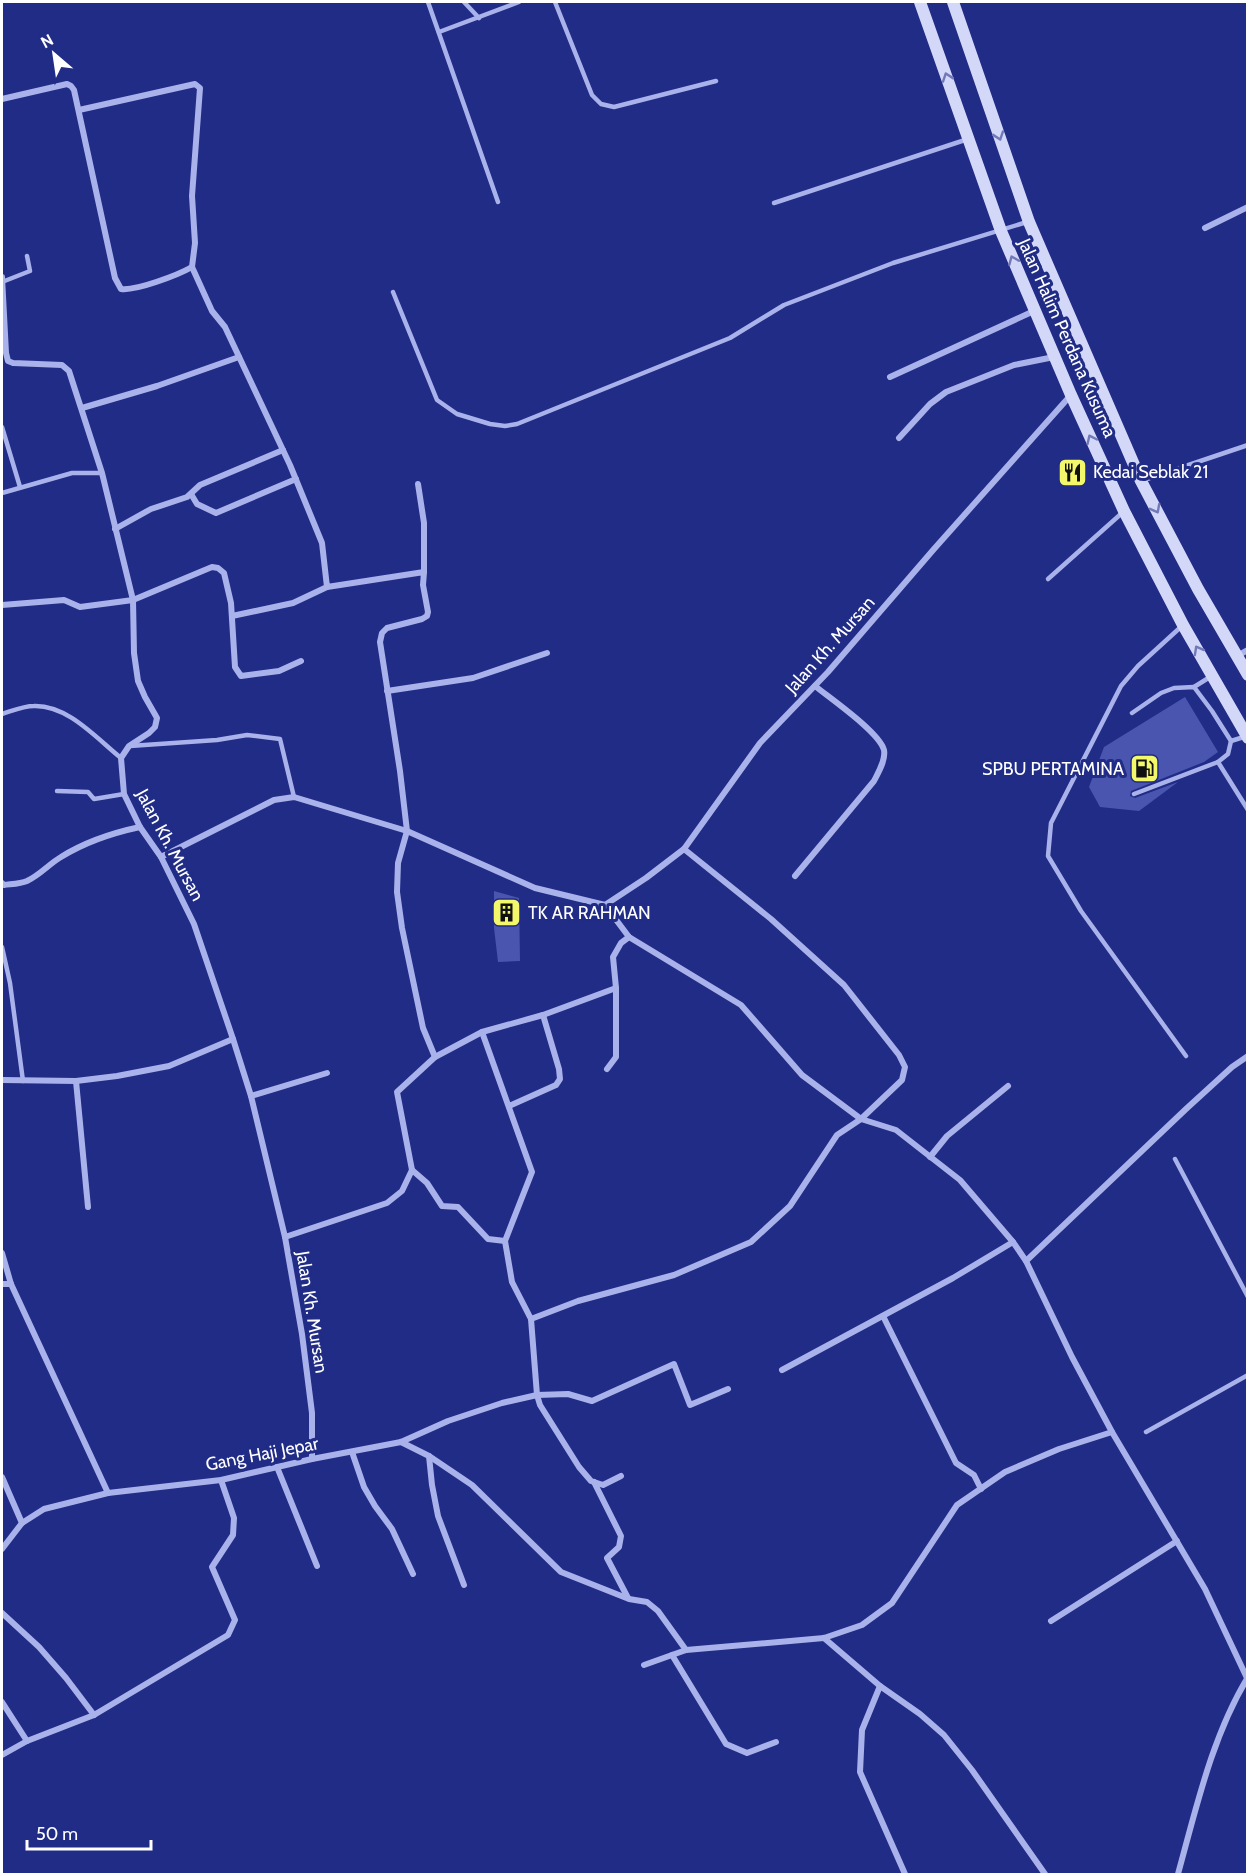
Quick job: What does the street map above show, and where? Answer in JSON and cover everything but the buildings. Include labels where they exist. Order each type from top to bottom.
[{"type":"main road","name":"Jalan Halim Perdana Kusuma","points":[[920,2],[1001,231],[1054,357],[1124,511],[1183,625],[1247,737]]},
{"type":"main road","name":"Jalan Halim Perdana Kusuma","points":[[953,2],[1029,222],[1141,481],[1198,589],[1242,653],[1248,675]]},
{"type":"street","points":[[2,99],[67,84],[74,90],[115,278],[121,289],[128,290],[164,279],[192,267]]},
{"type":"street","points":[[78,110],[195,84],[200,88],[192,196],[195,243],[192,267],[212,311],[225,327],[296,479],[322,543],[327,587]]},
{"type":"street","points":[[1205,228],[1248,207]]},
{"type":"street","points":[[2,277],[5,362],[62,365],[69,370],[102,473],[133,600],[134,653],[138,681],[157,718],[155,727],[129,746],[121,758]]},
{"type":"street","points":[[890,377],[1034,311]]},
{"type":"street","points":[[82,408],[157,386],[239,357]]},
{"type":"street","points":[[899,438],[930,404],[946,392],[1014,365],[1054,357]]},
{"type":"street","name":"Jalan Kh. Mursan","points":[[605,905],[684,849],[760,743],[815,686],[1071,395]]},
{"type":"street","points":[[115,529],[151,509],[191,494],[200,485],[283,450]]},
{"type":"street","points":[[191,494],[197,504],[216,513],[296,479]]},
{"type":"street","points":[[418,484],[424,523],[423,585],[428,612],[427,616],[422,619],[387,628],[382,633],[380,642],[407,831],[398,863],[397,892],[400,916],[423,1029],[435,1057]]},
{"type":"street","points":[[2,605],[64,600],[80,607],[133,600],[212,567],[218,568],[224,573],[232,616],[236,667],[241,676],[279,671],[301,661]]},
{"type":"street","points":[[232,616],[293,603],[327,587],[424,572]]},
{"type":"street","points":[[387,691],[473,678],[547,653]]},
{"type":"street","points":[[795,876],[874,782],[882,765],[884,751],[874,734],[815,686]]},
{"type":"street","name":"Jalan Kh. Mursan","points":[[121,758],[124,794],[140,827],[161,857],[194,924],[251,1096],[285,1238],[302,1334],[312,1413],[312,1459]]},
{"type":"street","points":[[161,857],[274,800],[294,797],[407,831],[535,888],[605,905],[629,937],[741,1005],[802,1075],[861,1119],[896,1130],[960,1180],[1013,1242],[1026,1262],[1072,1357],[1112,1432],[1205,1589],[1247,1678],[1230,1712],[1203,1783],[1178,1875]]},
{"type":"street","points":[[2,883],[4,885],[25,882],[59,858],[84,846],[115,832],[140,827]]},
{"type":"street","points":[[531,1319],[578,1301],[674,1275],[751,1242],[790,1206],[837,1135],[861,1119],[902,1080],[905,1067],[899,1054],[844,985],[771,919],[684,849]]},
{"type":"street","points":[[607,1069],[616,1057],[613,957],[621,943],[629,937]]},
{"type":"street","points":[[285,1238],[387,1203],[402,1191],[412,1170],[397,1092],[435,1057],[482,1032],[543,1015],[615,988]]},
{"type":"street","points":[[509,1106],[556,1086],[560,1079],[543,1015]]},
{"type":"street","points":[[482,1032],[532,1172],[505,1241],[512,1282],[531,1319],[537,1395],[540,1405],[579,1467],[591,1481],[603,1485],[621,1476]]},
{"type":"street","points":[[2,1080],[76,1081],[117,1077],[169,1066],[233,1039]]},
{"type":"street","points":[[1026,1262],[1186,1109],[1227,1071],[1248,1056]]},
{"type":"street","points":[[251,1096],[327,1072]]},
{"type":"street","points":[[76,1081],[88,1206]]},
{"type":"street","points":[[930,1157],[947,1136],[1008,1086]]},
{"type":"street","points":[[412,1170],[427,1183],[442,1206],[458,1207],[488,1239],[505,1241]]},
{"type":"street","points":[[782,1370],[953,1278],[1013,1242]]},
{"type":"street","points":[[2,1253],[11,1284],[108,1493]]},
{"type":"street","points":[[2,1284],[11,1284]]},
{"type":"street","points":[[883,1316],[956,1463],[974,1475],[981,1489]]},
{"type":"street","name":"Gang Haji Jepar","points":[[2,1548],[22,1523],[44,1509],[108,1493],[221,1480],[401,1442],[448,1421],[502,1403],[537,1395],[568,1394],[592,1401],[674,1364],[690,1405],[728,1389]]},
{"type":"street","points":[[644,1665],[686,1650],[824,1638],[862,1625],[892,1603],[957,1505],[1005,1472],[1059,1449],[1112,1432]]},
{"type":"street","points":[[401,1442],[429,1456],[472,1485],[561,1572],[629,1599],[647,1602],[658,1611],[686,1650]]},
{"type":"street","points":[[352,1452],[364,1487],[392,1529],[413,1574]]},
{"type":"street","points":[[429,1456],[438,1516],[464,1585]]},
{"type":"street","points":[[278,1467],[317,1566]]},
{"type":"street","points":[[2,1477],[22,1523]]},
{"type":"street","points":[[2,1755],[27,1741],[94,1715],[228,1635],[235,1620],[212,1567],[233,1535],[234,1518],[221,1480]]},
{"type":"street","points":[[594,1482],[621,1536],[619,1547],[607,1558],[629,1599]]},
{"type":"street","points":[[1051,1621],[1177,1541]]},
{"type":"street","points":[[2,1613],[39,1647],[94,1715]]},
{"type":"street","points":[[824,1638],[880,1686],[920,1714],[944,1736],[972,1770],[1045,1875]]},
{"type":"street","points":[[672,1655],[726,1744],[747,1753],[776,1742]]},
{"type":"street","points":[[880,1686],[862,1730],[860,1772],[905,1875]]},
{"type":"street","points":[[2,1702],[27,1741]]},
{"type":"lane","points":[[428,2],[498,202]]},
{"type":"lane","points":[[464,2],[478,18]]},
{"type":"lane","points":[[439,32],[519,2]]},
{"type":"lane","points":[[555,2],[592,95],[601,104],[614,107],[716,81]]},
{"type":"lane","points":[[774,203],[968,139]]},
{"type":"lane","points":[[393,292],[437,400],[457,414],[505,426],[517,424],[730,338],[784,305],[892,263],[1029,222]]},
{"type":"lane","points":[[2,282],[30,271],[27,256]]},
{"type":"lane","points":[[2,427],[20,488]]},
{"type":"lane","points":[[1141,481],[1248,445]]},
{"type":"lane","points":[[2,493],[72,473],[102,473]]},
{"type":"lane","points":[[1048,579],[1124,511]]},
{"type":"lane","points":[[1183,625],[1138,666],[1121,686],[1052,823],[1048,856],[1081,911],[1185,1056]]},
{"type":"lane","points":[[1132,713],[1161,693],[1174,688],[1194,687],[1212,675]]},
{"type":"lane","points":[[1194,687],[1232,741]]},
{"type":"lane","points":[[2,714],[31,706],[47,706],[70,717],[121,758]]},
{"type":"lane","points":[[129,746],[217,740],[247,735],[280,739],[294,797]]},
{"type":"lane","points":[[1232,741],[1247,737]]},
{"type":"lane","points":[[1134,794],[1218,762],[1228,754],[1232,741]]},
{"type":"lane","points":[[1218,762],[1248,810]]},
{"type":"lane","points":[[57,790],[88,792],[94,799],[124,794]]},
{"type":"lane","points":[[2,947],[10,983],[23,1081]]},
{"type":"lane","points":[[1175,1159],[1248,1298]]},
{"type":"lane","points":[[1146,1432],[1248,1375]]},
{"type":"place","name":"Kedai Seblak 21","points":[[1072,472]]},
{"type":"place","name":"SPBU PERTAMINA","points":[[1145,769]]},
{"type":"place","name":"TK AR RAHMAN","points":[[507,913]]}]
